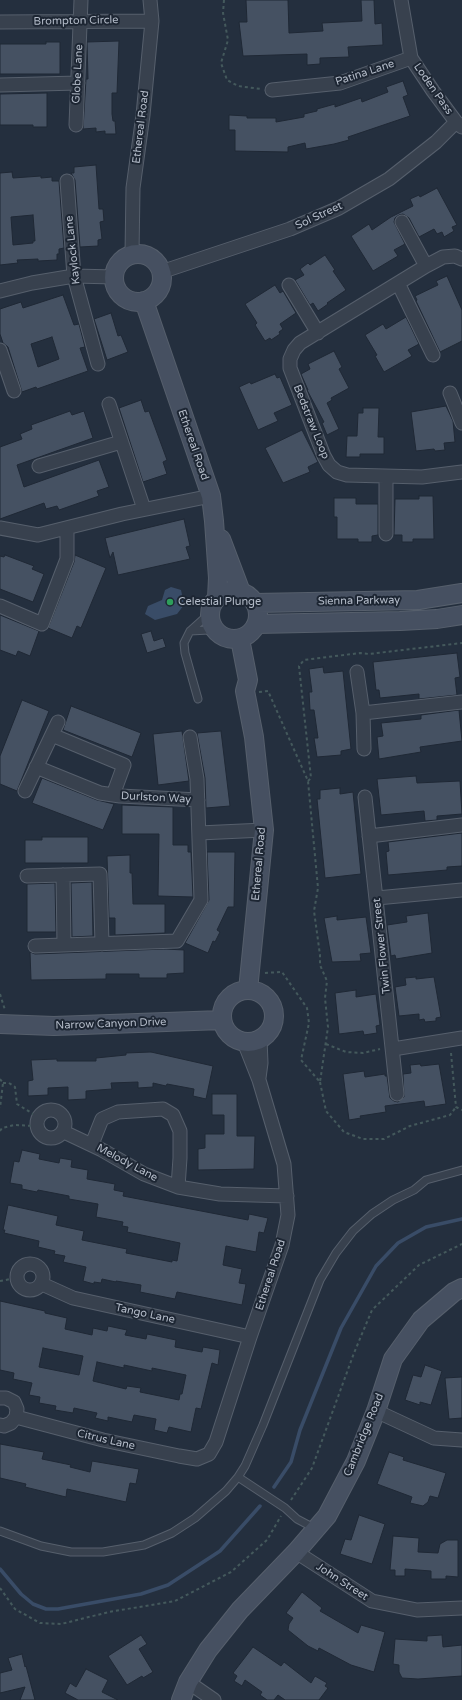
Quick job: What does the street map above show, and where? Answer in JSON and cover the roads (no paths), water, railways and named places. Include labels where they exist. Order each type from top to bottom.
[{"type":"street","name":"Globe Lane","points":[[76,125],[81,0]]},
{"type":"street","name":"Ethereal Road","points":[[132,254],[133,188],[143,114],[152,21],[150,0]]},
{"type":"street","name":"Loden Pass","points":[[401,0],[411,58],[433,91],[459,124]]},
{"type":"street","name":"Brompton Circle","points":[[0,22],[152,21]]},
{"type":"street","name":"Patina Lane","points":[[272,90],[340,83],[411,58]]},
{"type":"street","points":[[0,85],[78,83]]},
{"type":"street","name":"Sol Street","points":[[162,272],[290,230],[339,208],[389,179],[459,124]]},
{"type":"street","name":"Kaylock Lane","points":[[67,181],[74,276],[98,364]]},
{"type":"street","points":[[402,222],[426,266]]},
{"type":"street","points":[[132,254],[147,256],[153,260],[162,272],[162,280],[157,293],[144,301],[134,302],[123,296],[115,284],[114,277],[120,263],[132,254]]},
{"type":"street","name":"Bedstraw Loop","points":[[462,259],[455,256],[443,257],[426,266],[300,343],[294,350],[290,359],[290,368],[324,456],[329,465],[337,472],[347,475],[386,477],[422,477],[462,472]]},
{"type":"street","points":[[0,291],[32,283],[74,276],[114,277]]},
{"type":"street","points":[[398,283],[433,355]]},
{"type":"street","points":[[289,285],[318,333]]},
{"type":"street","name":"Ethereal Road","points":[[144,301],[211,496],[218,578],[213,612]]},
{"type":"street","points":[[0,350],[14,391]]},
{"type":"street","points":[[450,393],[462,423]]},
{"type":"street","points":[[109,404],[144,509]]},
{"type":"street","points":[[39,466],[121,442]]},
{"type":"street","points":[[386,477],[386,534]]},
{"type":"street","points":[[0,528],[38,535],[144,509],[211,496]]},
{"type":"street","name":"Ethereal Road","points":[[214,521],[241,592]]},
{"type":"street","points":[[0,606],[42,624],[67,559],[67,528]]},
{"type":"street","points":[[228,592],[241,592],[247,594],[255,603],[258,610],[257,624],[250,633],[234,639],[221,636],[213,612],[228,592]]},
{"type":"street","name":"Sienna Parkway","points":[[255,603],[418,600],[462,593]]},
{"type":"street","name":"Sienna Parkway","points":[[257,624],[408,621],[437,619],[462,615]]},
{"type":"street","name":"Ethereal Road","points":[[234,639],[240,683],[246,692],[254,737],[264,830],[249,982]]},
{"type":"street","points":[[357,672],[363,713],[364,749]]},
{"type":"street","points":[[363,713],[462,702]]},
{"type":"street","points":[[25,791],[58,722]]},
{"type":"street","name":"Durlston Way","points":[[52,735],[124,765],[113,795]]},
{"type":"street","points":[[35,946],[176,941],[201,900],[197,779],[190,737]]},
{"type":"street","name":"Durlston Way","points":[[36,767],[100,793],[198,800]]},
{"type":"street","name":"Twin Flower Street","points":[[365,797],[397,1094]]},
{"type":"street","points":[[370,836],[462,825]]},
{"type":"street","points":[[199,833],[264,830]]},
{"type":"street","points":[[27,876],[100,874],[102,944]]},
{"type":"street","points":[[63,875],[64,945]]},
{"type":"street","points":[[377,898],[462,890]]},
{"type":"street","points":[[249,982],[263,994],[272,1006],[273,1022],[270,1029],[252,1040],[235,1039],[224,1028],[222,1020],[224,1005],[228,999],[240,991],[249,982]]},
{"type":"street","name":"Narrow Canyon Drive","points":[[0,1024],[54,1026],[222,1020]]},
{"type":"street","points":[[393,1048],[456,1039]]},
{"type":"street","name":"Ethereal Road","points":[[197,1459],[209,1454],[216,1442],[282,1245],[288,1215],[284,1164],[259,1080],[252,1040]]},
{"type":"street","points":[[92,1144],[102,1120],[118,1112],[163,1109],[173,1115],[180,1131],[178,1187]]},
{"type":"street","points":[[54,1110],[62,1114],[66,1123],[64,1132],[57,1138],[48,1139],[40,1134],[37,1122],[45,1111],[54,1110]]},
{"type":"street","name":"Melody Lane","points":[[64,1132],[92,1144],[144,1174],[178,1187],[220,1194],[287,1196]]},
{"type":"street","points":[[33,1263],[40,1267],[44,1275],[42,1284],[36,1289],[27,1290],[19,1286],[16,1278],[18,1270],[24,1264],[33,1263]]},
{"type":"street","name":"Tango Lane","points":[[42,1284],[73,1298],[250,1337]]},
{"type":"street","name":"Cambridge Road","points":[[181,1700],[188,1682],[208,1650],[240,1610],[296,1552],[327,1516],[356,1461],[376,1411],[394,1359],[421,1320],[454,1292],[462,1288]]},
{"type":"street","points":[[0,1398],[6,1398],[14,1402],[17,1409],[16,1417],[11,1423],[4,1426],[0,1425]]},
{"type":"street","points":[[376,1411],[434,1438],[462,1440]]},
{"type":"street","name":"Citrus Lane","points":[[16,1417],[103,1440],[197,1459]]},
{"type":"street","name":"John Street","points":[[296,1552],[372,1601],[417,1610],[462,1608]]},
{"type":"street","points":[[188,1682],[214,1700]]},
{"type":"lane","points":[[198,700],[185,653],[184,643],[190,631],[213,612]]},
{"type":"lane","points":[[190,631],[209,630],[213,612]]},
{"type":"lane","points":[[0,1531],[41,1546],[72,1552],[102,1552],[123,1550],[144,1545],[165,1536],[195,1518],[226,1491],[238,1477],[252,1453],[320,1280],[336,1253],[353,1231],[372,1214],[393,1200],[414,1190],[426,1180],[445,1173],[462,1170]]},
{"type":"lane","points":[[238,1477],[285,1508],[297,1519],[316,1529]]},
{"type":"water","name":"Celestial Plunge","points":[[171,587],[181,590],[184,605],[177,614],[155,620],[145,614],[148,606],[162,600],[165,590]]},
{"type":"waterway","points":[[274,1487],[291,1462],[300,1430],[341,1328],[376,1266],[398,1243],[426,1227],[462,1219]]},
{"type":"waterway","points":[[0,1569],[21,1594],[33,1604],[46,1609],[58,1609],[141,1594],[168,1585],[220,1551],[260,1506]]},
{"type":"place","name":"Celestial Plunge","points":[[170,602]]}]
